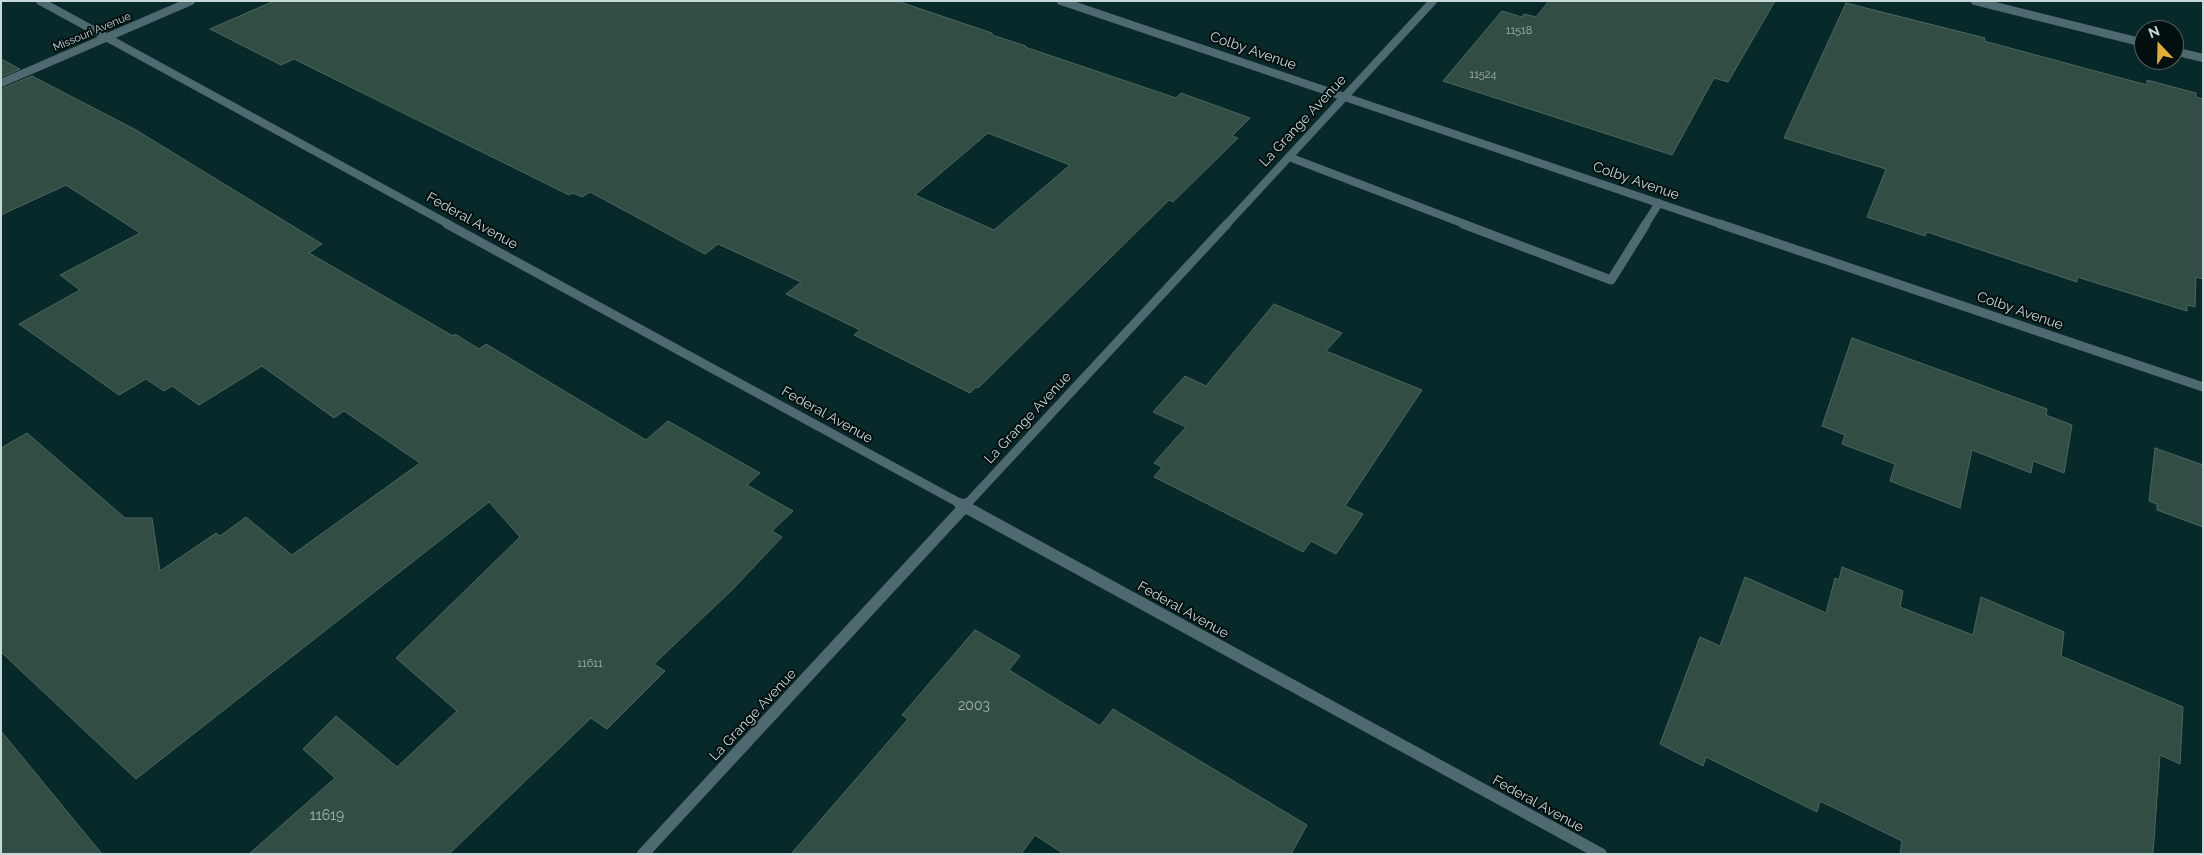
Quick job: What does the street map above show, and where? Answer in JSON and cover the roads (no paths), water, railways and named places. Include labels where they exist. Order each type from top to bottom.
[{"type":"street","name":"Federal Avenue","points":[[40,1],[1601,854]]},
{"type":"street","name":"Missouri Avenue","points":[[1,83],[191,1]]},
{"type":"street","name":"Colby Avenue","points":[[1061,1],[2203,387]]},
{"type":"street","name":"La Grange Avenue","points":[[644,854],[1433,1]]},
{"type":"street","points":[[1975,1],[2134,41]]},
{"type":"street","points":[[2184,53],[2203,58]]},
{"type":"street","points":[[1289,157],[1611,280],[1659,203]]}]
